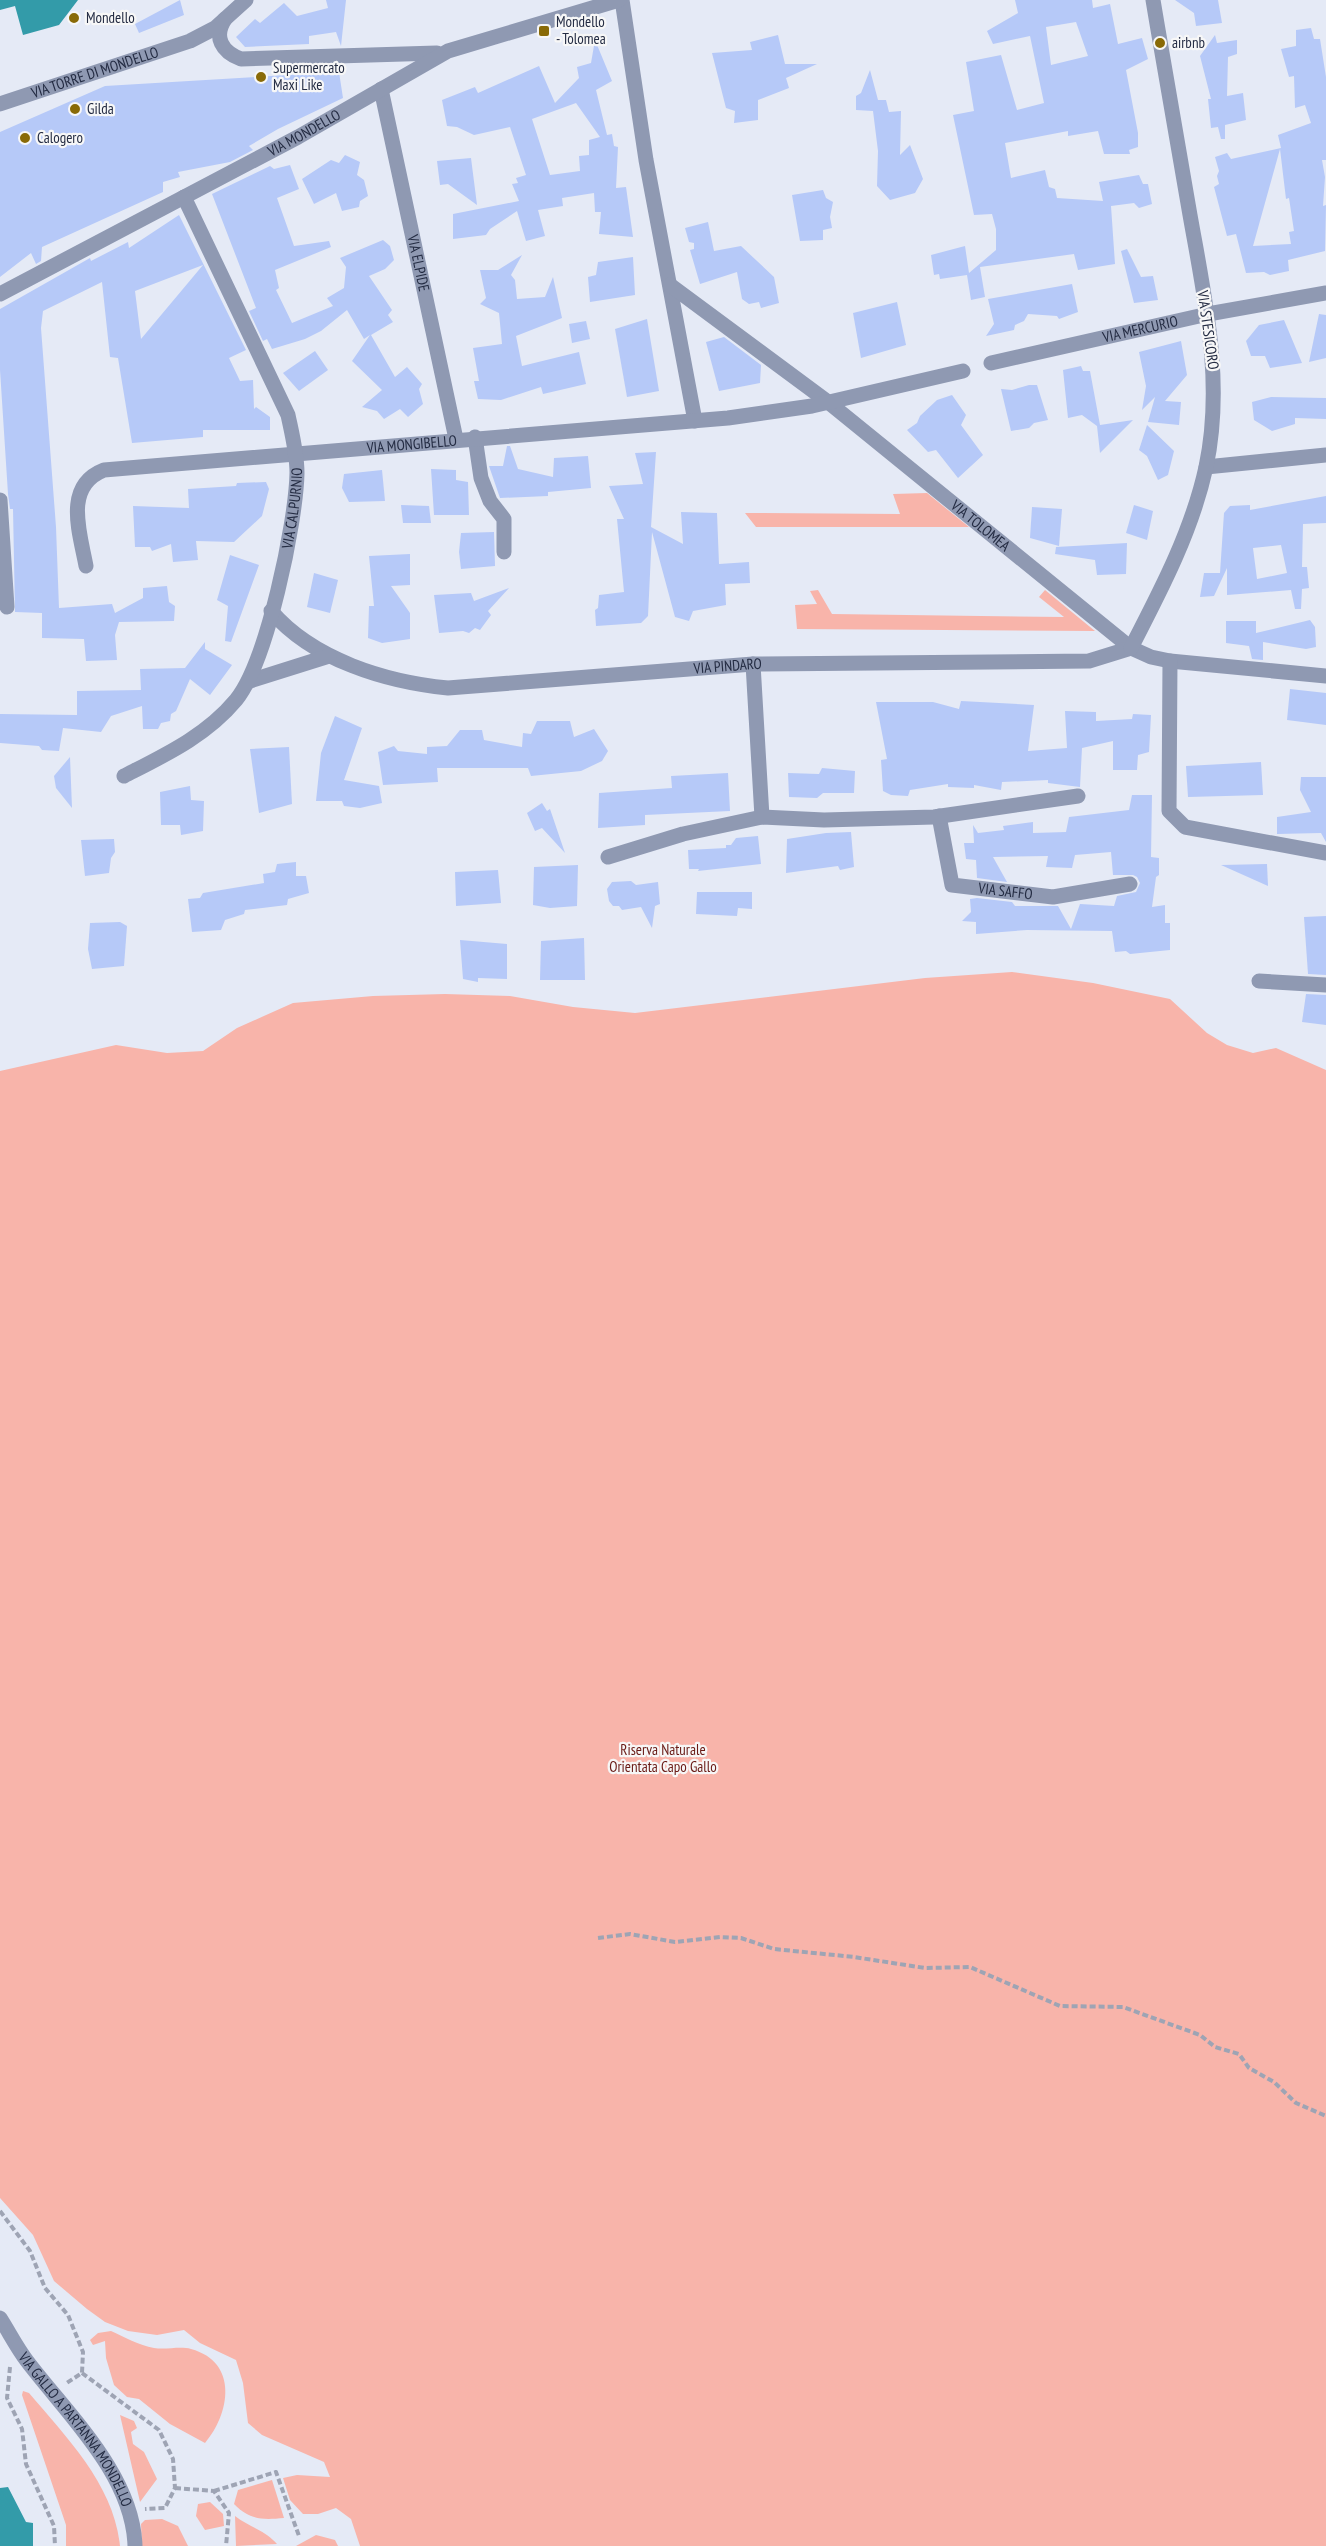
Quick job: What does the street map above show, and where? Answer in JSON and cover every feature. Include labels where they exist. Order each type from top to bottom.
[{"type":"street","name":"VIA TORRE DI MONDELLO","points":[[0,104],[190,42],[204,35],[246,0]]},
{"type":"street","points":[[620,0],[646,160],[695,421]]},
{"type":"street","name":"VIA MONDELLO","points":[[0,294],[184,197],[448,51],[620,0]]},
{"type":"street","name":"VIA STESICORO","points":[[1131,648],[1181,546],[1196,507],[1206,467],[1215,398],[1208,314],[1153,0]]},
{"type":"street","points":[[225,19],[220,28],[221,44],[231,55],[246,59],[419,55],[448,51]]},
{"type":"street","name":"VIA ELPIDE","points":[[381,89],[456,439]]},
{"type":"street","name":"VIA CALPURNIO","points":[[124,776],[185,744],[210,726],[236,700],[250,681],[284,564],[297,471],[296,453],[288,415],[184,197]]},
{"type":"street","name":"VIA TOLOMEA","points":[[669,285],[828,402],[1131,648],[1151,657],[1170,661],[1326,676]]},
{"type":"street","name":"VIA MERCURIO","points":[[992,363],[1208,314],[1326,293]]},
{"type":"street","name":"VIA MONGIBELLO","points":[[86,567],[76,509],[78,496],[83,484],[93,474],[104,470],[475,437],[695,421],[828,402],[963,371]]},
{"type":"street","points":[[475,437],[481,478],[490,501],[504,519],[504,552]]},
{"type":"street","points":[[1206,467],[1326,455]]},
{"type":"street","points":[[0,500],[7,607]]},
{"type":"street","name":"VIA PINDARO","points":[[271,611],[282,624],[329,656],[418,685],[448,688],[753,664],[1089,661],[1131,648]]},
{"type":"street","points":[[250,681],[329,656]]},
{"type":"street","points":[[1170,661],[1169,812],[1185,827],[1326,853]]},
{"type":"street","points":[[753,664],[762,817]]},
{"type":"street","points":[[608,857],[683,834],[762,817],[824,820],[939,816],[1078,796]]},
{"type":"street","name":"VIA SAFFO","points":[[939,816],[952,885],[1053,897],[1130,884]]},
{"type":"street","points":[[1259,981],[1326,985]]},
{"type":"street","name":"VIA GALLO A PARTANNA MONDELLO","points":[[0,2318],[22,2354],[121,2487],[130,2510],[135,2546]]},
{"type":"path","points":[[598,1938],[630,1934],[675,1942],[731,1938],[774,1949],[854,1957],[925,1968],[970,1967],[1060,2006],[1123,2007],[1200,2035],[1215,2047],[1239,2054],[1249,2068],[1274,2082],[1296,2103],[1326,2116]]},
{"type":"path","points":[[0,2211],[30,2251],[45,2288],[68,2315],[83,2352],[82,2373]]},
{"type":"path","points":[[22,2354],[10,2365],[6,2398],[22,2429],[26,2464],[54,2526],[55,2546]]},
{"type":"path","points":[[52,2393],[82,2373]]},
{"type":"path","points":[[82,2373],[159,2430],[173,2458],[175,2488],[165,2508],[130,2510]]},
{"type":"path","points":[[175,2488],[214,2492],[276,2472],[299,2536]]},
{"type":"path","points":[[214,2492],[229,2513],[226,2546]]},
{"type":"green space","points":[[927,493],[969,527],[756,527],[745,513],[900,514],[893,494]]},
{"type":"green space","points":[[818,590],[832,614],[1064,617],[1039,597],[1045,590],[1095,631],[797,629],[795,605],[817,604],[810,591]]},
{"type":"green space","name":"Riserva Naturale Orientata Capo Gallo","points":[[1012,972],[1093,983],[1170,999],[1207,1033],[1227,1045],[1253,1053],[1276,1048],[1326,1070],[1326,2546],[360,2546],[351,2519],[336,2508],[318,2514],[303,2514],[290,2500],[283,2478],[297,2475],[330,2477],[324,2462],[262,2435],[248,2423],[243,2383],[236,2360],[200,2343],[184,2330],[157,2335],[128,2331],[105,2322],[54,2281],[33,2235],[0,2198],[0,1071],[116,1045],[167,1053],[203,1051],[237,1028],[293,1003],[373,996],[445,994],[510,996],[573,1007],[635,1013],[925,978]]},
{"type":"green space","points":[[111,2331],[154,2348],[191,2349],[206,2356],[217,2365],[223,2377],[224,2404],[214,2431],[205,2443],[170,2424],[139,2399],[127,2397],[114,2385],[106,2358],[105,2341],[93,2345],[90,2340],[98,2333]]},
{"type":"green space","points":[[23,2391],[29,2393],[73,2445],[99,2483],[116,2524],[120,2546],[66,2546],[66,2525],[22,2395]]},
{"type":"green space","points":[[120,2415],[134,2421],[137,2428],[131,2432],[133,2444],[144,2452],[157,2479],[140,2502]]},
{"type":"green space","points":[[272,2480],[284,2518],[257,2518],[245,2513],[234,2504],[238,2490]]},
{"type":"green space","points":[[210,2502],[223,2514],[224,2526],[205,2530],[196,2516],[198,2504]]},
{"type":"green space","points":[[235,2516],[267,2535],[277,2544],[236,2546]]},
{"type":"green space","points":[[162,2519],[178,2526],[188,2546],[142,2546],[141,2524],[145,2520]]},
{"type":"green space","points":[[316,2535],[335,2540],[338,2546],[296,2546]]},
{"type":"water","points":[[0,0],[78,0],[59,25],[23,35],[15,6],[0,10]]},
{"type":"water","points":[[8,2487],[26,2522],[33,2523],[33,2546],[0,2546],[0,2488]]},
{"type":"building","points":[[180,0],[184,15],[139,33],[135,24]]},
{"type":"building","points":[[326,0],[346,0],[341,46],[336,32],[309,36],[309,44],[245,47],[236,37],[255,19],[260,23],[284,3],[297,16],[328,8]]},
{"type":"building","points":[[1015,0],[1092,0],[1093,8],[1110,4],[1118,44],[1142,38],[1148,59],[1126,70],[1138,133],[1138,147],[1129,150],[1130,154],[1104,154],[1098,131],[1068,136],[1068,131],[1005,143],[1011,178],[1045,170],[1049,187],[1055,189],[1057,198],[1103,201],[1099,182],[1139,175],[1143,184],[1148,184],[1152,204],[1139,208],[1134,203],[1111,206],[1115,264],[1078,270],[1074,254],[980,267],[985,297],[971,300],[967,275],[940,279],[939,274],[934,275],[931,255],[965,246],[969,273],[996,250],[996,229],[992,214],[974,215],[953,115],[974,111],[966,62],[1001,55],[1017,110],[1044,103],[1030,36],[993,44],[987,31],[1018,13]],"holes":[[[1076,22],[1088,56],[1051,65],[1046,27]]]},
{"type":"building","points":[[1175,0],[1218,0],[1222,23],[1196,26],[1194,13]]},
{"type":"building","points":[[1311,28],[1314,39],[1320,39],[1326,77],[1326,160],[1322,160],[1325,177],[1323,206],[1326,205],[1325,251],[1288,260],[1289,271],[1270,275],[1264,272],[1246,273],[1236,234],[1227,236],[1214,187],[1219,184],[1217,176],[1219,171],[1215,157],[1227,153],[1231,159],[1281,148],[1278,135],[1311,123],[1305,105],[1295,108],[1294,76],[1289,77],[1281,49],[1296,46],[1296,30]],"holes":[[[1280,149],[1286,199],[1289,198],[1294,231],[1289,232],[1291,244],[1253,246]]]},
{"type":"building","points":[[778,35],[785,64],[817,64],[786,78],[789,88],[758,100],[758,120],[734,123],[735,111],[726,108],[712,53],[752,50],[750,42]]},
{"type":"building","points":[[1215,35],[1217,43],[1237,40],[1237,54],[1228,57],[1227,96],[1243,93],[1246,120],[1225,125],[1225,139],[1221,139],[1218,127],[1211,128],[1208,99],[1211,99],[1200,56]]},
{"type":"building","points":[[595,40],[612,81],[596,90],[607,135],[612,134],[614,146],[618,147],[616,188],[626,187],[633,237],[599,234],[601,212],[595,212],[594,193],[562,198],[563,206],[538,210],[545,236],[526,241],[517,211],[490,229],[486,235],[453,239],[453,214],[519,201],[512,184],[518,183],[516,178],[526,175],[510,127],[474,135],[457,127],[447,126],[442,100],[475,87],[478,93],[539,66],[555,103],[579,78],[577,67],[591,63]],"holes":[[[576,103],[600,137],[589,140],[589,155],[579,156],[580,171],[550,175],[532,119]]]},
{"type":"building","points":[[870,70],[878,100],[886,100],[889,112],[901,111],[900,155],[910,145],[923,179],[915,193],[890,200],[877,186],[878,151],[873,111],[856,110],[856,96],[861,93]]},
{"type":"building","points":[[339,72],[343,98],[278,129],[249,146],[253,150],[230,162],[178,172],[180,177],[163,182],[163,192],[42,247],[41,261],[36,264],[31,253],[0,277],[0,132],[105,86]]},
{"type":"building","points":[[345,155],[360,162],[357,175],[364,180],[368,196],[360,201],[359,207],[342,211],[336,193],[314,204],[302,179],[331,160],[339,163]]},
{"type":"building","points":[[471,158],[477,205],[448,184],[440,185],[437,161]]},
{"type":"building","points":[[290,165],[299,189],[277,198],[294,246],[329,241],[331,247],[275,270],[279,288],[276,290],[292,323],[333,306],[327,298],[344,288],[346,267],[340,258],[383,240],[390,246],[394,260],[385,269],[369,276],[392,310],[388,315],[393,322],[371,335],[395,377],[407,367],[422,384],[419,389],[423,404],[408,417],[400,409],[384,419],[377,411],[362,407],[382,390],[352,361],[370,335],[364,339],[347,310],[321,331],[305,339],[272,349],[267,339],[263,341],[249,311],[256,308],[212,194],[270,166],[274,169]]},
{"type":"building","points":[[823,190],[826,198],[833,202],[830,217],[832,228],[823,230],[823,240],[800,241],[792,195]]},
{"type":"building","points":[[179,215],[246,350],[229,358],[240,381],[253,380],[254,409],[256,407],[270,417],[270,430],[203,430],[203,437],[132,443],[118,358],[110,357],[102,282],[43,311],[41,328],[56,527],[59,608],[112,604],[115,613],[143,598],[143,588],[167,586],[169,602],[175,606],[174,621],[119,622],[115,635],[117,660],[86,661],[84,639],[42,638],[42,613],[15,612],[13,509],[10,509],[8,494],[0,370],[0,309],[90,258],[91,261],[128,242],[129,248]],"holes":[[[203,265],[141,339],[135,291]]]},
{"type":"building","points":[[708,222],[714,251],[741,246],[774,277],[779,303],[761,308],[759,302],[749,304],[742,299],[737,272],[700,284],[690,250],[694,249],[694,243],[689,242],[685,228]]},
{"type":"building","points":[[1127,249],[1141,277],[1153,276],[1158,300],[1134,303],[1121,251]]},
{"type":"building","points":[[522,255],[511,275],[515,280],[517,299],[545,297],[553,277],[562,318],[516,336],[522,366],[579,352],[586,384],[543,394],[541,387],[501,400],[478,399],[474,381],[479,381],[473,348],[502,344],[499,313],[480,304],[486,298],[480,270],[498,270]]},
{"type":"building","points":[[633,257],[635,295],[590,302],[588,277],[596,275],[598,262]]},
{"type":"building","points":[[1072,284],[1078,312],[1059,319],[1057,316],[1028,314],[1024,321],[1015,325],[1014,330],[986,336],[994,324],[988,299]]},
{"type":"building","points":[[897,302],[906,345],[861,358],[853,313]]},
{"type":"building","points":[[1319,314],[1326,315],[1326,358],[1309,362]]},
{"type":"building","points":[[647,319],[659,391],[627,397],[615,329]]},
{"type":"building","points":[[1284,320],[1302,363],[1270,368],[1265,356],[1251,356],[1246,341],[1259,325]]},
{"type":"building","points":[[586,321],[590,339],[572,343],[569,324]]},
{"type":"building","points":[[724,337],[761,365],[760,383],[719,391],[706,342]]},
{"type":"building","points":[[1181,341],[1187,375],[1165,401],[1181,402],[1179,425],[1148,422],[1155,397],[1142,410],[1146,386],[1139,352]]},
{"type":"building","points":[[315,351],[328,370],[299,391],[283,373]]},
{"type":"building","points":[[1081,366],[1083,371],[1090,371],[1100,425],[1133,420],[1100,453],[1097,426],[1082,415],[1068,418],[1063,370]]},
{"type":"building","points":[[1037,385],[1048,420],[1034,423],[1029,428],[1011,431],[1001,389],[1012,390]]},
{"type":"building","points":[[952,395],[966,415],[961,425],[983,455],[958,478],[936,450],[928,452],[907,430],[917,423],[920,416],[937,400]]},
{"type":"building","points":[[1271,397],[1326,398],[1326,419],[1295,418],[1295,424],[1272,431],[1254,420],[1252,402]]},
{"type":"building","points":[[1147,425],[1174,451],[1168,475],[1158,480],[1147,456],[1139,450]]},
{"type":"building","points":[[507,446],[510,446],[518,469],[553,477],[554,458],[588,456],[591,488],[548,492],[548,496],[500,498],[489,466],[503,466]]},
{"type":"building","points":[[656,452],[651,527],[683,544],[681,512],[717,513],[719,564],[749,562],[750,583],[725,584],[726,605],[693,611],[689,621],[675,617],[652,532],[648,616],[641,623],[596,626],[595,610],[598,608],[599,595],[624,592],[617,519],[624,519],[609,486],[643,484],[635,453]]},
{"type":"building","points":[[431,469],[456,470],[456,480],[468,482],[469,515],[434,515]]},
{"type":"building","points":[[382,470],[385,501],[349,502],[342,488],[344,474]]},
{"type":"building","points":[[266,482],[269,489],[262,516],[234,542],[196,541],[198,560],[173,562],[171,544],[152,551],[150,547],[135,547],[133,506],[189,508],[188,489]]},
{"type":"building","points":[[1326,496],[1326,523],[1303,524],[1302,567],[1307,567],[1309,588],[1302,589],[1301,609],[1295,609],[1291,590],[1227,595],[1227,568],[1214,596],[1200,597],[1204,573],[1220,573],[1224,513],[1230,506],[1250,505],[1250,510]],"holes":[[[1281,545],[1287,573],[1257,579],[1253,548]]]},
{"type":"building","points":[[401,505],[429,506],[431,523],[403,523]]},
{"type":"building","points":[[1134,505],[1153,511],[1147,540],[1126,533]]},
{"type":"building","points":[[1032,507],[1062,509],[1059,546],[1030,538]]},
{"type":"building","points":[[494,532],[495,566],[461,569],[459,552],[461,533]]},
{"type":"building","points":[[1127,543],[1126,574],[1097,575],[1095,560],[1055,554],[1056,547]]},
{"type":"building","points":[[410,554],[410,585],[391,586],[410,613],[410,639],[382,643],[368,638],[369,606],[374,606],[369,556]]},
{"type":"building","points":[[230,555],[259,565],[231,642],[225,641],[228,606],[217,600]]},
{"type":"building","points":[[314,573],[338,580],[330,613],[307,607]]},
{"type":"building","points":[[509,588],[488,611],[491,615],[480,630],[475,628],[469,633],[463,631],[439,633],[434,595],[471,593],[474,601]]},
{"type":"building","points":[[1310,620],[1315,627],[1316,647],[1306,649],[1263,642],[1263,660],[1252,659],[1249,646],[1226,643],[1226,621],[1256,621],[1256,633]]},
{"type":"building","points":[[205,642],[205,649],[232,665],[210,695],[190,679],[176,711],[171,714],[170,721],[161,723],[158,729],[143,729],[142,706],[111,716],[101,732],[63,728],[59,751],[42,750],[39,746],[0,743],[0,714],[77,715],[77,691],[141,690],[140,669],[185,668]]},
{"type":"building","points":[[1290,689],[1326,693],[1326,725],[1287,720]]},
{"type":"building","points":[[961,701],[1034,705],[1028,751],[1067,748],[1065,711],[1096,712],[1096,721],[1132,719],[1133,714],[1151,715],[1149,752],[1138,755],[1137,770],[1113,770],[1113,741],[1082,748],[1080,787],[1048,783],[1048,780],[1002,782],[1001,790],[974,785],[974,788],[948,787],[948,784],[910,790],[908,796],[891,795],[883,791],[881,760],[887,759],[876,702],[933,702],[959,709]]},
{"type":"building","points":[[335,716],[362,728],[344,780],[379,786],[382,803],[360,808],[344,806],[342,801],[316,801],[321,753]]},
{"type":"building","points":[[537,721],[570,721],[574,737],[594,729],[608,751],[602,761],[581,771],[531,776],[528,768],[437,768],[438,782],[383,785],[378,752],[394,746],[398,751],[427,754],[427,747],[447,746],[460,730],[482,730],[484,740],[522,747],[523,733],[531,734]]},
{"type":"building","points":[[289,747],[292,804],[259,813],[250,749]]},
{"type":"building","points":[[70,757],[72,808],[56,788],[54,776]]},
{"type":"building","points":[[1261,762],[1263,795],[1188,797],[1186,766]]},
{"type":"building","points":[[822,768],[855,771],[854,793],[823,793],[817,798],[789,797],[788,773],[819,774]]},
{"type":"building","points":[[728,773],[730,811],[645,815],[645,825],[598,828],[599,793],[672,788],[671,776]]},
{"type":"building","points":[[1301,777],[1326,777],[1326,842],[1321,833],[1277,834],[1277,817],[1311,812],[1300,790]]},
{"type":"building","points":[[190,786],[191,800],[204,801],[203,831],[181,835],[180,825],[161,825],[160,792]]},
{"type":"building","points":[[1132,795],[1152,795],[1151,857],[1159,858],[1159,875],[1156,877],[1152,907],[1165,905],[1165,923],[1170,923],[1170,950],[1130,954],[1126,951],[1115,952],[1112,931],[1027,930],[976,934],[976,922],[962,921],[971,912],[970,899],[977,898],[1012,902],[1015,906],[1058,906],[1071,929],[1080,904],[1114,906],[1117,896],[1136,892],[1140,883],[1137,877],[1113,875],[1111,852],[1075,855],[1072,868],[1046,867],[1048,856],[993,857],[1007,882],[977,878],[976,860],[966,859],[964,843],[974,843],[973,825],[978,833],[1004,830],[1003,826],[1033,822],[1033,833],[1066,832],[1069,817],[1129,810]]},
{"type":"building","points":[[542,803],[547,811],[550,809],[565,853],[542,828],[535,831],[527,813]]},
{"type":"building","points":[[851,832],[854,867],[840,870],[838,866],[786,873],[787,839]]},
{"type":"building","points":[[758,836],[761,864],[698,871],[699,869],[689,869],[688,850],[726,848],[726,845],[731,845],[736,838]]},
{"type":"building","points":[[114,839],[115,852],[111,858],[109,873],[85,876],[81,840]]},
{"type":"building","points":[[296,862],[296,876],[306,876],[309,893],[288,899],[287,905],[245,910],[244,914],[225,920],[221,930],[192,932],[188,899],[200,898],[203,893],[264,883],[263,874],[275,872],[277,864]]},
{"type":"building","points":[[1267,864],[1268,886],[1221,865]]},
{"type":"building","points":[[578,865],[577,906],[550,908],[533,905],[534,867]]},
{"type":"building","points":[[498,870],[501,903],[456,906],[455,872]]},
{"type":"building","points":[[631,881],[636,885],[658,882],[660,904],[655,906],[652,928],[641,907],[622,910],[619,906],[613,906],[609,901],[607,889],[612,882]]},
{"type":"building","points":[[697,892],[752,892],[752,909],[738,908],[737,916],[696,914]]},
{"type":"building","points":[[1326,916],[1326,975],[1308,974],[1304,917]]},
{"type":"building","points":[[120,922],[127,926],[124,966],[92,969],[88,949],[90,923]]},
{"type":"building","points":[[584,938],[585,980],[540,980],[541,941]]},
{"type":"building","points":[[460,940],[507,944],[507,979],[478,978],[478,982],[463,979]]},
{"type":"building","points":[[1306,994],[1326,995],[1326,1025],[1302,1022]]},
{"type":"place","name":"Mondello","points":[[74,18]]},
{"type":"place","name":"Mondello - Tolomea","points":[[544,31]]},
{"type":"place","name":"airbnb","points":[[1160,43]]},
{"type":"place","name":"Supermercato Maxi Like","points":[[261,77]]},
{"type":"place","name":"Gilda","points":[[75,109]]},
{"type":"place","name":"Calogero","points":[[25,138]]}]
